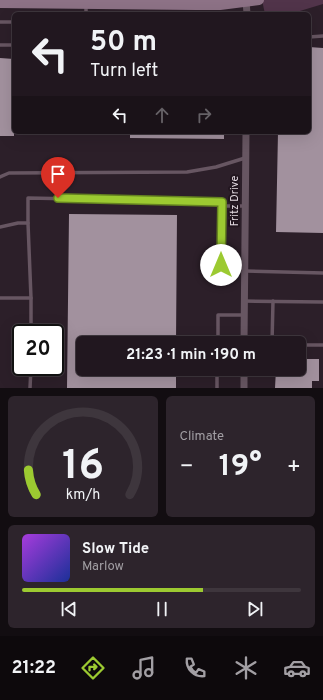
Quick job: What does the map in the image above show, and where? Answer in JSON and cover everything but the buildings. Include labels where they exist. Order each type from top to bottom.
[{"type":"main road","points":[[0,3],[86,9],[207,5],[259,0]]},
{"type":"street","points":[[246,1],[247,12]]},
{"type":"street","name":"Fritz Drive","points":[[244,336],[246,134]]},
{"type":"street","points":[[244,376],[244,388]]},
{"type":"lane","points":[[0,22],[12,22]]},
{"type":"lane","points":[[311,37],[323,36]]},
{"type":"lane","points":[[0,45],[12,45]]},
{"type":"lane","points":[[0,177],[9,173],[187,172],[216,167],[245,158]]},
{"type":"lane","points":[[31,324],[28,198],[222,202],[221,265],[323,273]]},
{"type":"lane","points":[[221,206],[245,206]]},
{"type":"lane","points":[[0,227],[18,223],[28,223]]},
{"type":"lane","points":[[0,298],[31,298]]},
{"type":"lane","points":[[244,301],[323,302]]},
{"type":"lane","points":[[272,336],[273,301]]},
{"type":"lane","points":[[218,336],[218,315],[244,315]]},
{"type":"lane","points":[[306,345],[323,345]]},
{"type":"lane","points":[[30,388],[31,376]]},
{"type":"lane","points":[[217,376],[217,388]]},
{"type":"shaded area","points":[[262,0],[323,0],[323,4],[297,12],[265,12]]},
{"type":"route","points":[[58,198],[222,202],[221,265]]}]
